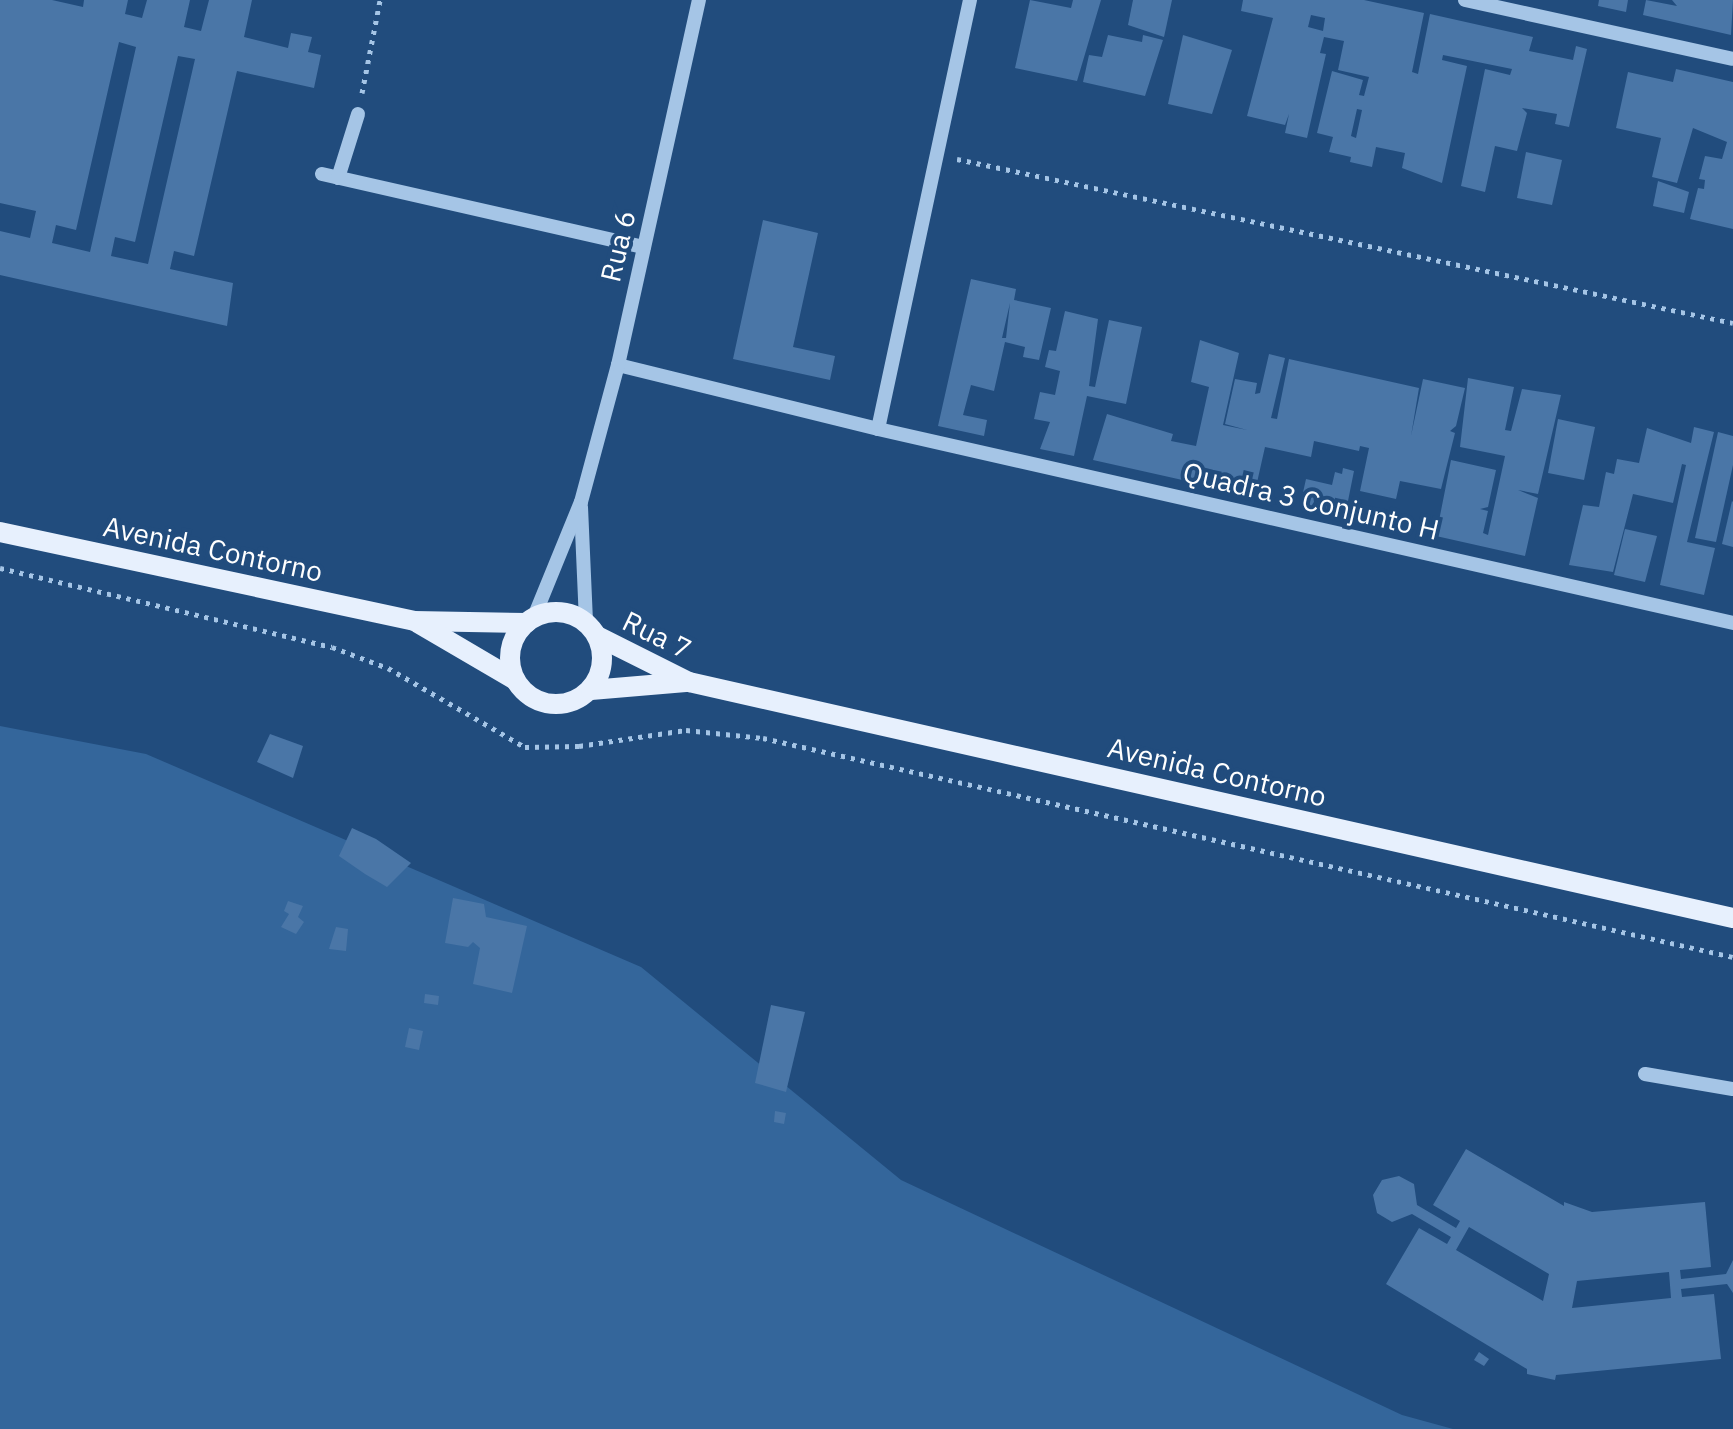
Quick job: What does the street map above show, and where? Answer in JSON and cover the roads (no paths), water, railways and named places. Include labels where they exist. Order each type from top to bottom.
[{"type":"main road","name":"Avenida Contorno","points":[[0,532],[414,621],[530,620]]},
{"type":"main road","points":[[570,614],[592,630],[600,674],[591,690],[572,702],[550,705],[529,697],[515,680],[509,660],[513,639],[530,620],[570,614]]},
{"type":"main road","name":"Avenida Contorno","points":[[414,621],[515,680]]},
{"type":"main road","name":"Rua 7","points":[[592,630],[689,682]]},
{"type":"main road","name":"Avenida Contorno","points":[[689,682],[1733,918]]},
{"type":"main road","name":"Rua 7","points":[[591,690],[689,682]]},
{"type":"street","name":"Rua 6","points":[[530,620],[581,502],[618,365],[699,0]]},
{"type":"street","points":[[878,429],[970,0]]},
{"type":"street","points":[[1465,0],[1733,59]]},
{"type":"street","points":[[338,178],[358,114]]},
{"type":"street","points":[[322,174],[644,247]]},
{"type":"street","name":"Quadra 3 Conjunto H","points":[[618,365],[878,429],[1733,623]]},
{"type":"street","name":"Rua 6","points":[[581,502],[592,630]]},
{"type":"street","points":[[1645,1074],[1733,1089]]}]
